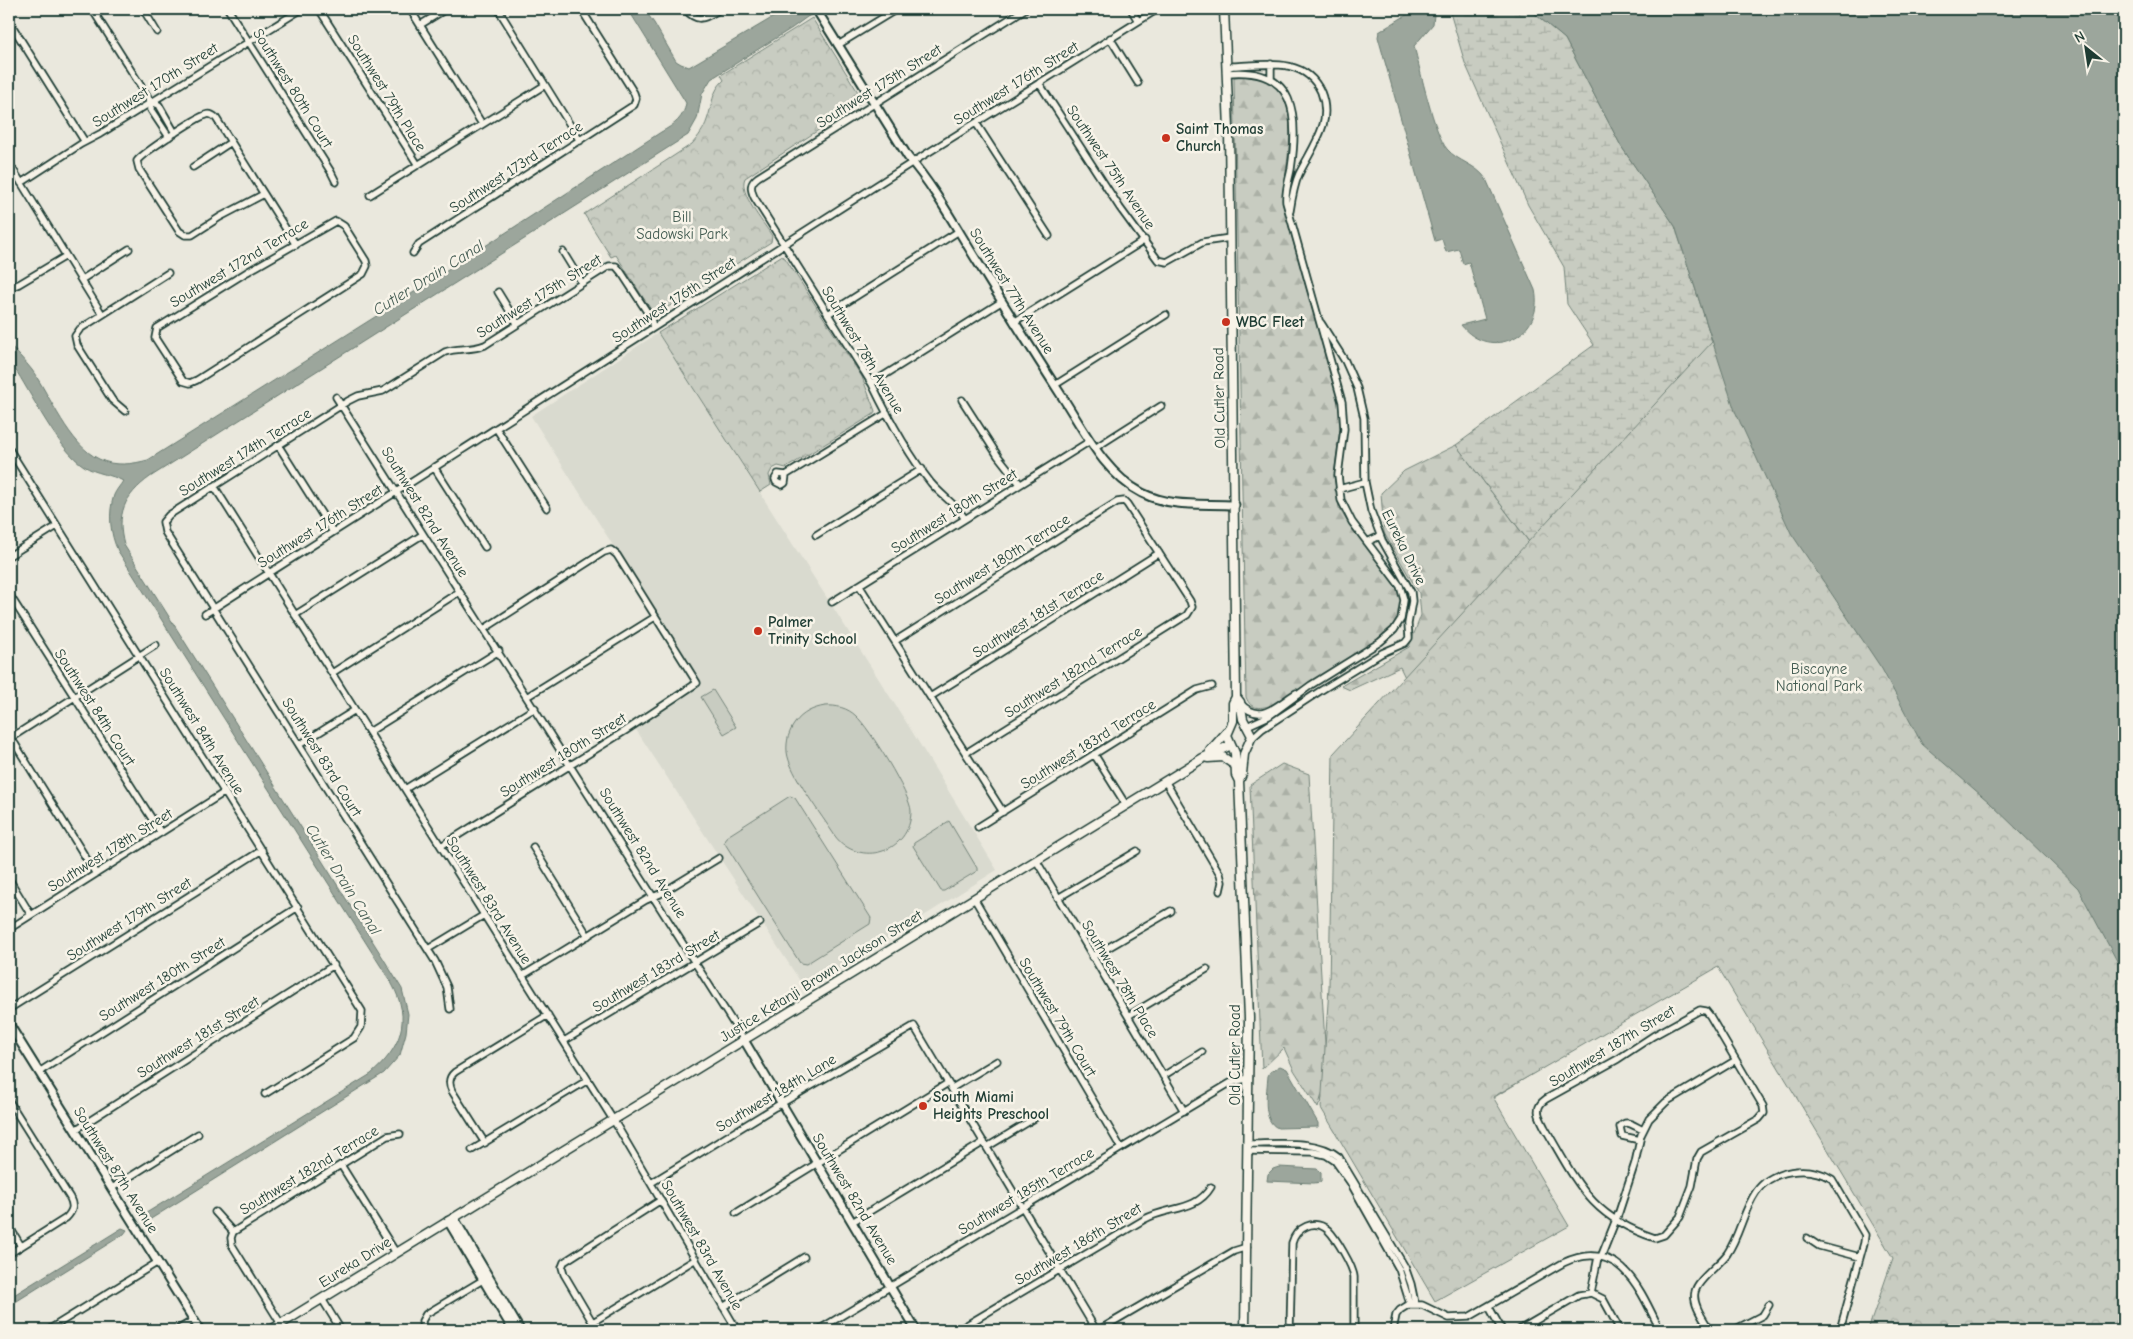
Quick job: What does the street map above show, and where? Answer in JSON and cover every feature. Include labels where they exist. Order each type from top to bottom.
[{"type":"main road","name":"Old Cutler Road","points":[[1224,9],[1228,70],[1238,700],[1247,726]]},
{"type":"main road","name":"Old Cutler Road","points":[[1228,730],[1233,719],[1233,703],[1238,700]]},
{"type":"main road","points":[[1236,725],[1247,726],[1251,732],[1250,741],[1241,747],[1231,745],[1227,738],[1228,730],[1236,725]]},
{"type":"main road","name":"Justice Ketanji Brown Jackson Street","points":[[1204,758],[1228,730]]},
{"type":"main road","name":"Old Cutler Road","points":[[1245,1330],[1249,1148],[1248,967],[1239,781],[1250,741]]},
{"type":"main road","name":"Old Cutler Road","points":[[1231,745],[1235,753],[1236,775],[1239,781]]},
{"type":"main road","name":"Justice Ketanji Brown Jackson Street","points":[[451,1220],[1165,781],[1204,758],[1231,745]]},
{"type":"main road","points":[[1204,758],[1223,757],[1236,766]]},
{"type":"main road","name":"Eureka Drive","points":[[271,1330],[451,1220]]},
{"type":"street","points":[[92,9],[151,102],[151,110],[170,137]]},
{"type":"street","points":[[142,9],[157,32]]},
{"type":"street","name":"Southwest 80th Court","points":[[228,9],[336,182]]},
{"type":"street","name":"Southwest 170th Street","points":[[21,183],[302,9]]},
{"type":"street","name":"Southwest 79th Place","points":[[319,9],[418,165]]},
{"type":"street","points":[[410,9],[482,124]]},
{"type":"street","points":[[420,25],[446,9]]},
{"type":"street","points":[[498,9],[580,141]]},
{"type":"street","name":"Southwest 173rd Terrace","points":[[413,253],[419,244],[628,110],[635,103],[634,93],[581,9]]},
{"type":"street","points":[[685,9],[692,16],[698,18],[707,16],[720,9]]},
{"type":"street","points":[[838,45],[896,9]]},
{"type":"street","name":"Southwest 175th Street","points":[[751,187],[752,182],[758,177],[1025,9]]},
{"type":"street","points":[[1131,9],[1138,21]]},
{"type":"street","name":"Southwest 176th Street","points":[[205,614],[913,162],[1158,9]]},
{"type":"street","name":"Southwest 77th Avenue","points":[[819,14],[959,231],[1001,302],[1090,441],[1118,476],[1136,489],[1155,498],[1186,505],[1234,505]]},
{"type":"street","points":[[9,21],[85,142]]},
{"type":"street","points":[[1110,38],[1138,83]]},
{"type":"street","points":[[1270,64],[1271,78]]},
{"type":"street","points":[[1258,65],[1258,73]]},
{"type":"street","name":"Eureka Drive","points":[[1228,70],[1232,66],[1289,65],[1303,71],[1316,84],[1324,100],[1323,125],[1296,180],[1290,213]]},
{"type":"street","name":"Eureka Drive","points":[[1228,70],[1258,73],[1271,78],[1285,93],[1294,117],[1294,135],[1286,198],[1340,395],[1344,418],[1344,435],[1338,470],[1341,500],[1349,518],[1396,579],[1403,596],[1403,611],[1398,625]]},
{"type":"street","name":"Southwest 75th Avenue","points":[[1039,83],[1117,204],[1145,240],[1155,257],[1164,262],[1171,261],[1203,242],[1230,238]]},
{"type":"street","points":[[370,195],[545,85]]},
{"type":"street","points":[[151,102],[159,105],[176,133]]},
{"type":"street","points":[[264,194],[192,235],[185,235],[179,231],[149,185],[139,169],[137,161],[143,154],[201,117],[211,114],[216,118],[264,194],[296,245]]},
{"type":"street","points":[[976,123],[1048,236]]},
{"type":"street","points":[[193,167],[231,142]]},
{"type":"street","points":[[9,163],[102,314]]},
{"type":"street","points":[[1288,180],[1296,180]]},
{"type":"street","name":"Southwest 78th Avenue","points":[[751,187],[754,196],[783,245],[872,383],[887,413],[922,469],[932,484],[957,506],[965,519]]},
{"type":"street","name":"Southwest 172nd Terrace","points":[[339,222],[366,261],[367,269],[362,275],[197,380],[187,383],[183,381],[156,341],[155,331],[165,322],[296,245],[330,223],[339,222]]},
{"type":"street","points":[[828,314],[959,231]]},
{"type":"street","points":[[1014,322],[1145,240]]},
{"type":"street","points":[[81,280],[129,249]]},
{"type":"street","points":[[563,252],[582,282]]},
{"type":"street","points":[[10,285],[16,286],[23,283],[66,256]]},
{"type":"street","name":"Southwest 175th Street","points":[[341,406],[358,396],[383,391],[445,352],[453,349],[470,350],[479,347],[606,267],[614,265],[621,272],[651,318],[653,328]]},
{"type":"street","points":[[125,411],[112,400],[77,345],[75,336],[80,328],[168,273]]},
{"type":"street","points":[[498,292],[517,324]]},
{"type":"street","points":[[872,383],[1001,302]]},
{"type":"street","points":[[1055,385],[1166,316]]},
{"type":"street","name":"Eureka Drive","points":[[1250,741],[1262,729],[1369,661],[1405,643],[1409,638],[1408,628],[1412,595],[1408,584],[1380,536],[1371,511],[1365,482],[1366,434],[1362,404],[1353,376],[1320,321]]},
{"type":"street","points":[[1328,350],[1336,347]]},
{"type":"street","name":"Southwest 82nd Avenue","points":[[336,397],[422,535],[528,696],[744,1040],[916,1330]]},
{"type":"street","points":[[962,400],[998,456],[1020,484]]},
{"type":"street","name":"Southwest 174th Terrace","points":[[163,522],[169,515],[341,406]]},
{"type":"street","points":[[1095,448],[1161,406]]},
{"type":"street","points":[[786,475],[887,413]]},
{"type":"street","points":[[496,428],[547,508]]},
{"type":"street","name":"Southwest 180th Street","points":[[832,602],[1090,441]]},
{"type":"street","points":[[278,445],[333,532]]},
{"type":"street","name":"Southwest 84th Avenue","points":[[9,449],[362,1011],[360,1030],[349,1041],[265,1094]]},
{"type":"street","points":[[434,467],[485,547]]},
{"type":"street","points":[[816,536],[922,469]]},
{"type":"street","points":[[1339,489],[1365,482]]},
{"type":"street","name":"Southwest 83rd Avenue","points":[[214,486],[613,1120],[737,1330]]},
{"type":"street","name":"Southwest 180th Terrace","points":[[894,641],[1114,503],[1124,501],[1159,553]]},
{"type":"street","name":"Southwest 83rd Court","points":[[163,522],[165,532],[428,949],[444,981],[450,1009]]},
{"type":"street","points":[[9,556],[57,526]]},
{"type":"street","points":[[295,615],[422,535]]},
{"type":"street","points":[[1367,542],[1380,536]]},
{"type":"street","points":[[484,629],[604,552],[612,550],[617,555],[656,617],[528,696]]},
{"type":"street","name":"Southwest 182nd Terrace","points":[[966,753],[1185,617],[1191,610],[1190,601],[1159,553]]},
{"type":"street","name":"Southwest 181st Terrace","points":[[930,697],[1159,553]]},
{"type":"street","points":[[1382,560],[1390,555]]},
{"type":"street","points":[[859,585],[1003,812]]},
{"type":"street","points":[[332,673],[459,592]]},
{"type":"street","name":"Southwest 84th Court","points":[[9,594],[161,833]]},
{"type":"street","points":[[1403,596],[1412,595]]},
{"type":"street","name":"Southwest 180th Street","points":[[441,846],[697,683],[656,617]]},
{"type":"street","points":[[1238,700],[1252,713],[1264,713],[1380,642],[1398,625],[1408,628]]},
{"type":"street","points":[[96,874],[15,744],[9,738],[156,645]]},
{"type":"street","points":[[369,732],[498,652]]},
{"type":"street","points":[[1247,726],[1269,716],[1311,685]]},
{"type":"street","name":"Southwest 183rd Terrace","points":[[978,827],[1197,690],[1212,686]]},
{"type":"street","points":[[405,789],[535,708]]},
{"type":"street","points":[[300,745],[355,710]]},
{"type":"street","points":[[1094,754],[1126,805]]},
{"type":"street","points":[[1165,781],[1220,874],[1222,882],[1220,891]]},
{"type":"street","name":"Southwest 178th Street","points":[[9,929],[225,792]]},
{"type":"street","points":[[533,846],[588,936]]},
{"type":"street","name":"Southwest 179th Street","points":[[9,1010],[262,850]]},
{"type":"street","points":[[1058,898],[1137,851]]},
{"type":"street","points":[[522,976],[719,858]]},
{"type":"street","name":"Southwest 78th Place","points":[[1036,860],[1184,1111]]},
{"type":"street","points":[[9,879],[31,915]]},
{"type":"street","name":"Southwest 79th Court","points":[[974,898],[1121,1148]]},
{"type":"street","name":"Southwest 180th Street","points":[[39,1072],[298,907]]},
{"type":"street","points":[[1092,957],[1171,911]]},
{"type":"street","points":[[428,949],[484,915]]},
{"type":"street","name":"Southwest 183rd Street","points":[[564,1041],[760,923]]},
{"type":"street","name":"Southwest 181st Street","points":[[75,1130],[334,966]]},
{"type":"street","points":[[1128,1016],[1207,969]]},
{"type":"street","name":"Southwest 187th Street","points":[[1616,1221],[1597,1207],[1583,1190],[1539,1117],[1538,1108],[1546,1099],[1615,1062],[1696,1011],[1703,1010],[1710,1016],[1736,1060]]},
{"type":"street","points":[[485,1143],[452,1091],[450,1080],[456,1072],[548,1016]]},
{"type":"street","name":"Southwest 87th Avenue","points":[[9,1024],[200,1330]]},
{"type":"street","name":"Southwest 184th Lane","points":[[651,1183],[782,1103],[914,1026],[950,1086]]},
{"type":"street","points":[[1163,1076],[1202,1052]]},
{"type":"street","points":[[1591,1293],[1600,1257],[1616,1221],[1633,1170],[1643,1130],[1664,1103],[1736,1060],[1762,1104],[1764,1111],[1759,1119],[1701,1152],[1697,1159],[1692,1186],[1682,1212],[1674,1225],[1661,1237],[1651,1237],[1616,1221]]},
{"type":"street","points":[[736,1213],[950,1086],[997,1061]]},
{"type":"street","name":"Southwest 185th Terrace","points":[[818,1330],[1184,1111],[1234,1082],[1249,1078]]},
{"type":"street","points":[[472,1150],[588,1080]]},
{"type":"street","points":[[950,1086],[1097,1330],[1234,1251],[1247,1247]]},
{"type":"street","points":[[9,1101],[70,1198],[73,1209],[66,1218],[9,1254]]},
{"type":"street","points":[[852,1222],[985,1144],[1036,1118]]},
{"type":"street","points":[[1640,1140],[1622,1136],[1620,1127],[1628,1123],[1643,1130]]},
{"type":"street","points":[[112,1188],[198,1134]]},
{"type":"street","name":"Southwest 182nd Terrace","points":[[233,1232],[387,1136],[400,1134]]},
{"type":"street","points":[[1249,1148],[1316,1146],[1328,1150],[1337,1159],[1404,1267],[1411,1284],[1412,1304]]},
{"type":"street","points":[[341,1165],[396,1253]]},
{"type":"street","points":[[1710,1330],[1694,1296],[1696,1288],[1721,1262],[1735,1242],[1752,1200],[1761,1187],[1787,1172],[1797,1170],[1809,1171],[1832,1179],[1864,1233],[1865,1241],[1840,1330]]},
{"type":"street","name":"Southwest 186th Street","points":[[958,1330],[1151,1216],[1200,1201],[1206,1196],[1211,1187]]},
{"type":"street","points":[[597,1330],[564,1274],[562,1264],[569,1256],[661,1200]]},
{"type":"street","points":[[215,1212],[233,1232],[231,1238],[232,1245],[281,1324]]},
{"type":"street","points":[[451,1220],[520,1330]]},
{"type":"street","points":[[1290,1330],[1293,1240],[1298,1231],[1308,1226],[1318,1225],[1328,1230],[1354,1273],[1354,1330]]},
{"type":"street","points":[[9,1226],[22,1246]]},
{"type":"street","points":[[1807,1238],[1819,1246],[1860,1257]]},
{"type":"street","points":[[723,1307],[804,1257]]},
{"type":"street","points":[[1393,1330],[1397,1313],[1412,1304],[1425,1306],[1442,1316],[1455,1319],[1472,1316],[1566,1261],[1580,1257],[1600,1257],[1617,1264],[1631,1276],[1642,1293],[1660,1330]]},
{"type":"street","points":[[593,1322],[696,1259]]},
{"type":"street","points":[[48,1330],[158,1262]]},
{"type":"street","points":[[423,1330],[422,1321],[428,1313],[486,1278]]},
{"type":"street","points":[[486,1278],[513,1330]]},
{"type":"street","points":[[1519,1330],[1577,1296],[1591,1293],[1603,1299],[1620,1330]]},
{"type":"street","points":[[322,1299],[341,1330]]},
{"type":"street","points":[[1734,1330],[1764,1315],[1769,1305]]},
{"type":"street","points":[[1489,1307],[1502,1330]]},
{"type":"street","points":[[177,1330],[194,1320]]},
{"type":"shaded area","points":[[628,9],[644,9],[676,61],[689,67],[787,9],[823,9],[807,17],[711,79],[702,94],[697,119],[688,135],[150,477],[134,491],[124,506],[121,524],[124,545],[402,989],[408,1014],[406,1033],[400,1055],[384,1073],[146,1222],[142,1218],[143,1215],[371,1074],[390,1054],[396,1044],[402,1021],[401,1010],[392,984],[118,551],[112,531],[111,509],[114,495],[123,481],[89,469],[74,458],[65,448],[47,423],[17,372],[9,363],[9,344],[32,370],[61,419],[88,452],[105,462],[117,464],[130,464],[148,460],[405,298],[678,120],[683,113],[686,103]]},
{"type":"shaded area","points":[[1416,9],[1427,9],[1434,15],[1433,24],[1414,46],[1437,130],[1451,153],[1477,170],[1486,179],[1535,290],[1536,306],[1532,320],[1524,331],[1513,339],[1500,342],[1486,342],[1473,336],[1461,325],[1485,319],[1469,262],[1463,264],[1459,249],[1446,252],[1442,239],[1435,241],[1378,37],[1379,32]]},
{"type":"shaded area","points":[[1529,9],[2124,9],[2124,974],[2078,888],[1989,802],[1922,744],[1882,669],[1791,533],[1735,411],[1675,226],[1621,146],[1565,39]]},
{"type":"shaded area","name":"Palmer Trinity School","points":[[658,333],[908,725],[997,870],[806,990],[635,728],[701,684],[531,416]]},
{"type":"shaded area","points":[[1280,1066],[1287,1069],[1318,1123],[1318,1127],[1278,1128],[1269,1119],[1266,1105],[1268,1076],[1270,1072]]},
{"type":"shaded area","points":[[1279,1167],[1317,1169],[1321,1173],[1321,1182],[1267,1181],[1268,1174],[1273,1169]]},
{"type":"shaded area","points":[[122,1228],[127,1230],[124,1234],[9,1306],[9,1298]]},
{"type":"green space","points":[[1449,9],[1529,9],[1565,39],[1621,146],[1675,226],[1735,411],[2124,1330],[1456,445],[1594,345],[1567,304],[1564,267],[1528,205],[1465,63]]},
{"type":"green space","name":"Biscayne National Park","points":[[1618,9],[2124,9],[2124,1330],[1868,1330],[1893,1258],[1718,967],[1493,1097],[1569,1226],[1435,1301],[1321,1108],[1329,988],[1333,754],[1712,342]]},
{"type":"green space","name":"Bill Sadowski Park","points":[[812,18],[861,97],[860,103],[745,178],[745,192],[748,200],[772,236],[771,242],[657,314],[653,313],[616,255],[611,257],[584,214],[692,144],[704,126],[714,94],[724,80],[721,75]]},
{"type":"green space","points":[[1254,76],[1268,81],[1278,88],[1286,103],[1289,116],[1289,146],[1283,205],[1337,397],[1341,421],[1334,476],[1339,508],[1347,521],[1395,580],[1401,602],[1398,618],[1393,627],[1378,640],[1273,705],[1261,707],[1251,705],[1246,697],[1234,77]]},
{"type":"green space","name":"Bill Sadowski Park","points":[[781,256],[785,258],[862,377],[875,411],[874,414],[786,468],[778,466],[772,469],[769,475],[771,485],[760,492],[658,333]]},
{"type":"green space","points":[[1456,445],[1535,550],[1686,980],[1493,1098],[1427,723],[1400,667],[1350,690],[1341,686],[1409,647],[1421,615],[1419,593],[1384,533],[1381,493],[1404,471]]},
{"type":"green space","points":[[713,690],[736,727],[724,734],[701,697]]},
{"type":"green space","points":[[825,706],[846,709],[853,713],[862,723],[888,762],[909,803],[911,811],[909,825],[902,837],[893,846],[882,851],[870,853],[857,851],[845,846],[835,836],[815,807],[789,761],[787,744],[788,736],[793,726],[804,714]]},
{"type":"green space","points":[[1282,764],[1309,774],[1327,1077],[1318,1108],[1294,1070],[1284,1048],[1262,1069],[1250,785]]},
{"type":"green space","points":[[790,796],[795,798],[871,918],[870,924],[806,964],[800,963],[724,842],[726,837]]},
{"type":"green space","points":[[949,821],[977,871],[941,891],[913,846],[914,843]]},
{"type":"place","name":"Saint Thomas Church","points":[[1166,138]]},
{"type":"place","name":"WBC Fleet","points":[[1226,322]]},
{"type":"place","name":"Palmer Trinity School","points":[[758,631]]},
{"type":"place","name":"South Miami Heights Preschool","points":[[923,1106]]},
{"type":"water label","name":"Cutler Drain Canal","points":[[428,277]]},
{"type":"water label","name":"Cutler Drain Canal","points":[[344,879]]}]
